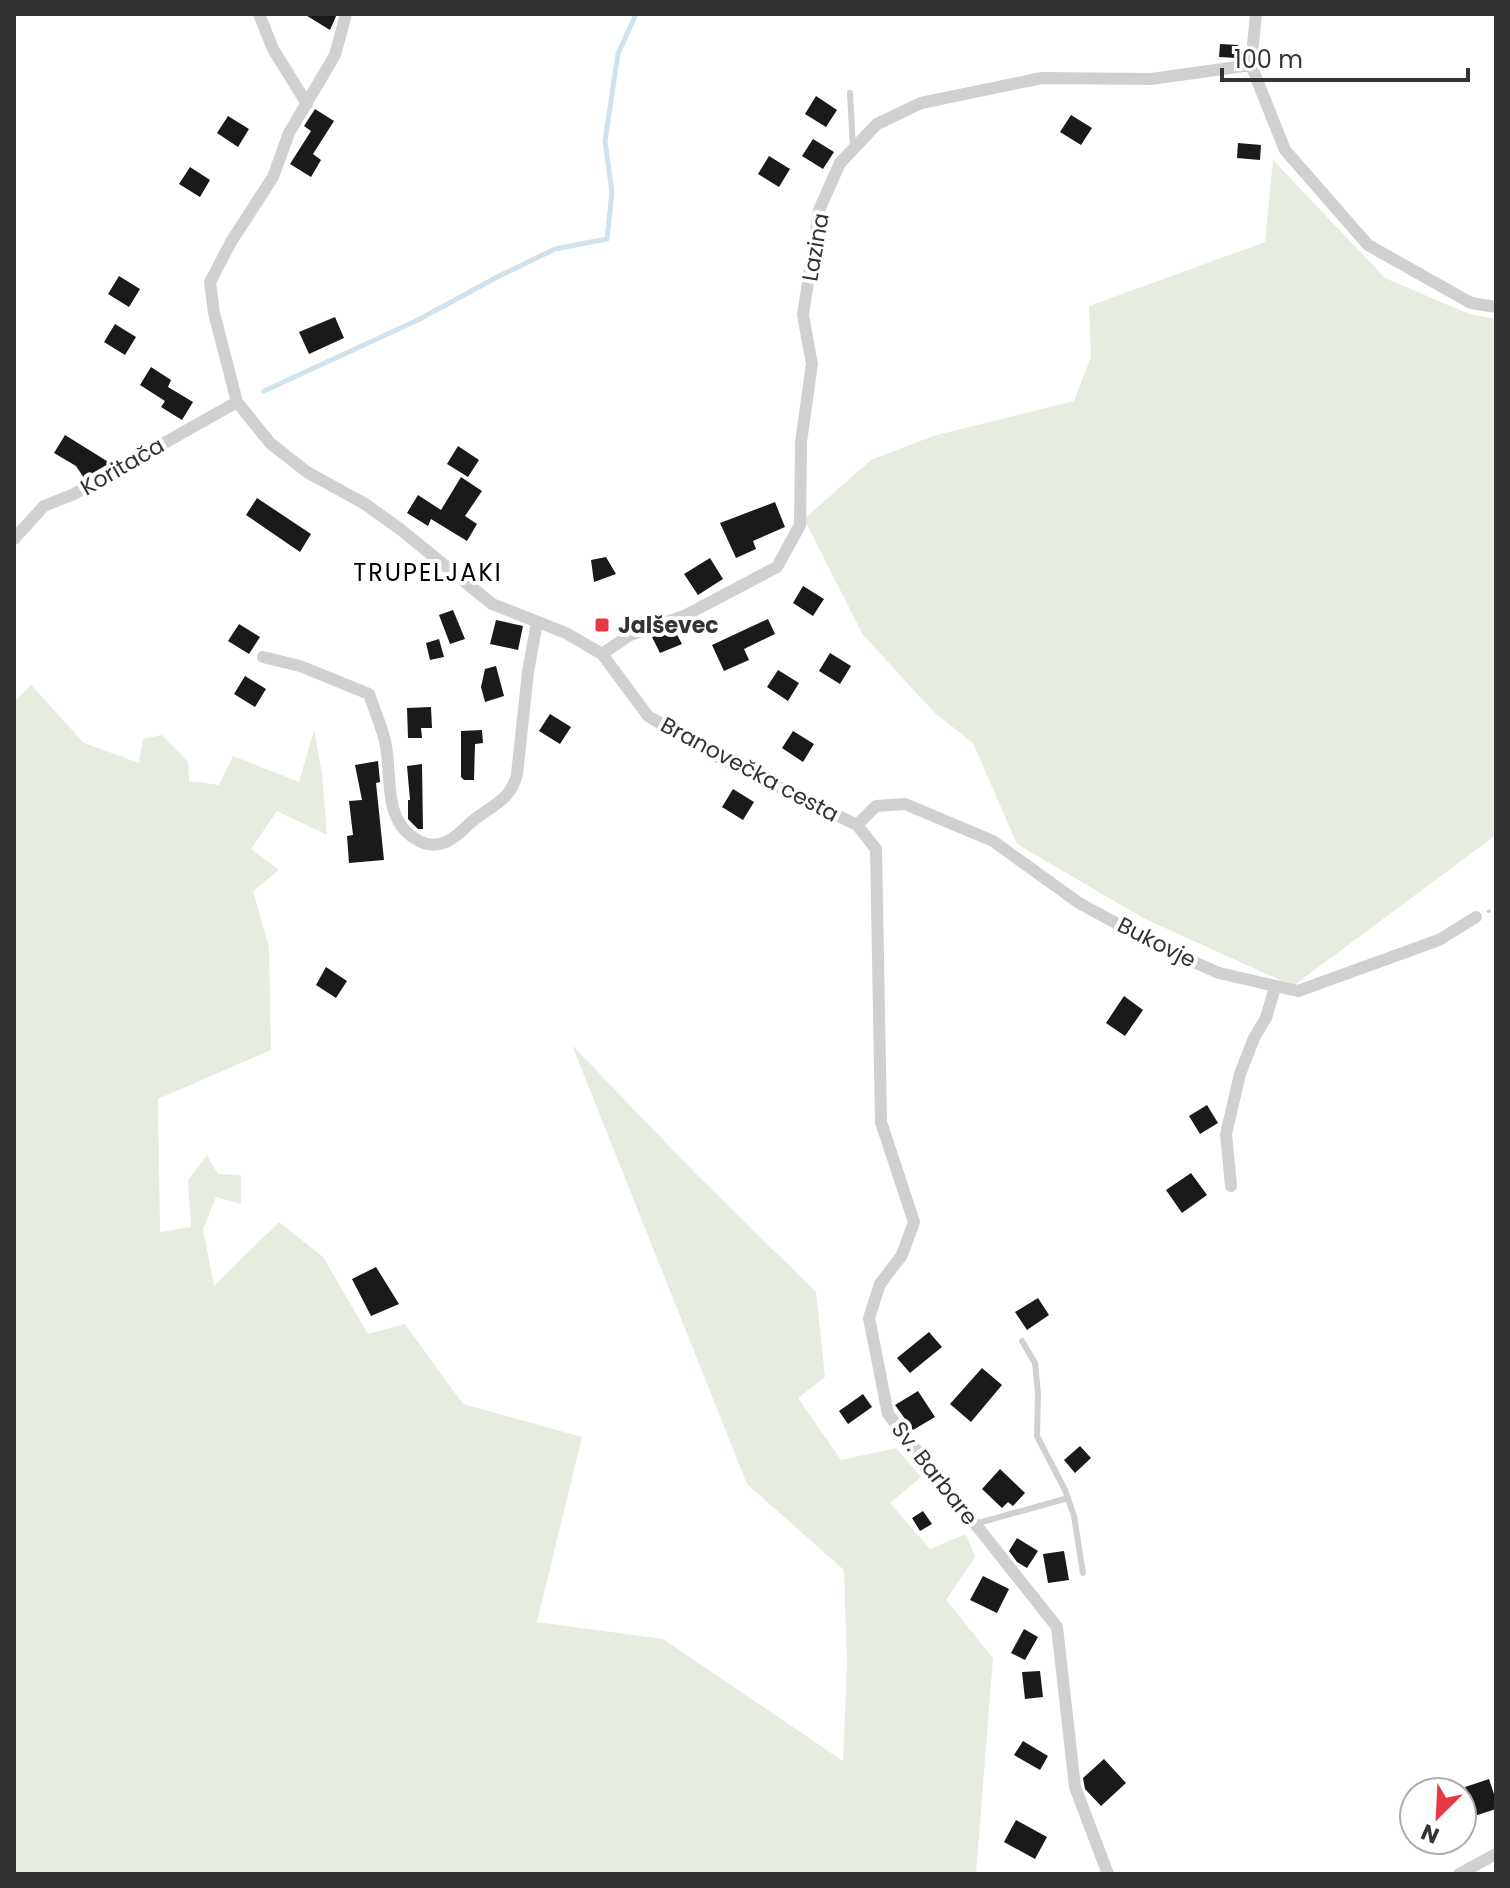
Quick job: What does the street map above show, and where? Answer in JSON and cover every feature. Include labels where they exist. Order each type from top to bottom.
[{"type":"street","points":[[259,14],[273,49],[307,104]]},
{"type":"street","name":"Branovečka cesta","points":[[346,14],[335,55],[289,133],[273,177],[231,242],[210,282],[214,313],[237,402],[270,443],[307,472],[365,504],[492,604],[566,633],[602,654],[648,716],[715,756],[857,825]]},
{"type":"street","points":[[1256,14],[1251,65],[1285,150],[1368,245],[1471,303],[1496,307]]},
{"type":"street","name":"Lazina","points":[[602,654],[630,635],[684,616],[777,567],[800,525],[801,442],[812,364],[803,315],[819,210],[840,163],[877,124],[921,103],[1042,78],[1151,79],[1251,65]]},
{"type":"street","name":"Koritača","points":[[14,539],[44,506],[74,494],[237,402]]},
{"type":"street","points":[[263,657],[300,666],[369,694],[385,742],[388,789],[397,821],[409,835],[429,845],[451,841],[513,789],[537,622]]},
{"type":"street","name":"Bukovje","points":[[857,825],[876,806],[905,804],[993,841],[1079,903],[1160,947],[1219,973],[1298,991],[1439,940],[1476,917]]},
{"type":"street","name":"Sv. Barbare","points":[[857,825],[876,849],[881,1122],[914,1222],[902,1255],[880,1284],[869,1318],[888,1414],[1057,1627],[1075,1787],[1108,1874]]},
{"type":"street","points":[[1231,1186],[1226,1134],[1240,1074],[1254,1038],[1266,1018],[1275,987]]},
{"type":"street","points":[[1459,1874],[1496,1854]]},
{"type":"lane","points":[[850,93],[853,148]]},
{"type":"lane","points":[[1022,1341],[1035,1363],[1037,1436],[1068,1498],[1083,1573]]},
{"type":"lane","points":[[975,1524],[1068,1498]]},
{"type":"shaded area","points":[[1273,160],[1385,278],[1469,314],[1496,319],[1496,835],[1293,986],[1143,918],[1017,844],[973,743],[935,713],[863,635],[804,519],[871,460],[933,436],[1074,401],[1091,357],[1089,306],[1265,242]]},
{"type":"shaded area","points":[[31,685],[84,743],[139,763],[143,739],[162,735],[188,762],[189,781],[219,785],[233,756],[299,782],[314,730],[322,774],[327,835],[277,811],[251,849],[279,870],[253,891],[269,947],[271,1050],[158,1099],[160,1232],[191,1227],[188,1180],[207,1155],[218,1174],[241,1175],[241,1204],[216,1197],[203,1229],[214,1286],[279,1222],[323,1257],[368,1334],[405,1324],[463,1404],[582,1437],[537,1622],[663,1639],[843,1761],[847,1665],[844,1570],[747,1484],[572,1045],[696,1174],[816,1292],[825,1377],[798,1398],[841,1460],[896,1448],[921,1477],[890,1503],[930,1549],[966,1534],[975,1557],[946,1600],[993,1658],[976,1874],[14,1874],[14,702]]},
{"type":"building","points":[[304,14],[337,14],[330,30]]},
{"type":"building","points":[[1220,44],[1238,45],[1237,58],[1219,57]]},
{"type":"building","points":[[816,96],[837,110],[826,127],[805,114]]},
{"type":"building","points":[[315,109],[334,121],[313,154],[321,160],[311,177],[290,164],[311,131],[304,126]]},
{"type":"building","points":[[1071,115],[1092,128],[1081,145],[1060,132]]},
{"type":"building","points":[[228,116],[249,129],[238,147],[217,133]]},
{"type":"building","points":[[813,139],[834,152],[823,169],[802,156]]},
{"type":"building","points":[[1238,143],[1261,145],[1260,160],[1237,158]]},
{"type":"building","points":[[769,156],[790,169],[779,187],[758,174]]},
{"type":"building","points":[[190,167],[210,180],[200,197],[179,184]]},
{"type":"building","points":[[119,276],[140,289],[129,307],[108,294]]},
{"type":"building","points":[[335,317],[344,338],[309,354],[299,332]]},
{"type":"building","points":[[115,324],[136,337],[125,355],[104,342]]},
{"type":"building","points":[[151,367],[171,380],[168,387],[193,402],[182,420],[161,407],[165,401],[140,385]]},
{"type":"building","points":[[65,435],[110,463],[84,478],[76,466],[54,453]]},
{"type":"building","points":[[458,446],[479,460],[468,477],[447,464]]},
{"type":"building","points":[[461,477],[482,491],[465,516],[477,524],[467,541],[431,519],[428,526],[407,513],[418,495],[441,510]]},
{"type":"building","points":[[257,498],[311,534],[300,552],[246,515]]},
{"type":"building","points":[[775,502],[785,527],[753,541],[756,549],[736,558],[720,523]]},
{"type":"building","points":[[606,557],[616,574],[594,582],[591,560]]},
{"type":"building","points":[[710,558],[723,579],[698,595],[684,574]]},
{"type":"building","points":[[803,586],[824,599],[813,616],[793,603]]},
{"type":"building","points":[[453,610],[465,639],[450,644],[439,615]]},
{"type":"building","points":[[768,619],[775,634],[744,649],[749,660],[724,671],[712,645]]},
{"type":"building","points":[[496,620],[523,626],[518,650],[490,644]]},
{"type":"building","points":[[239,624],[260,637],[249,654],[228,641]]},
{"type":"building","points":[[674,629],[682,644],[660,653],[652,637]]},
{"type":"building","points":[[439,639],[444,657],[430,660],[426,643]]},
{"type":"building","points":[[830,653],[851,666],[840,684],[819,671]]},
{"type":"building","points":[[496,666],[504,696],[485,702],[481,687],[485,669]]},
{"type":"building","points":[[778,670],[799,683],[788,701],[767,687]]},
{"type":"building","points":[[245,676],[266,689],[255,707],[234,694]]},
{"type":"building","points":[[431,707],[432,728],[421,728],[422,738],[408,738],[407,708]]},
{"type":"building","points":[[550,714],[571,727],[560,744],[539,731]]},
{"type":"building","points":[[482,730],[483,743],[475,744],[474,780],[464,780],[461,777],[461,731]]},
{"type":"building","points":[[793,731],[814,744],[803,762],[782,748]]},
{"type":"building","points":[[378,761],[380,782],[376,783],[384,860],[349,863],[347,836],[353,835],[349,801],[362,800],[355,765]]},
{"type":"building","points":[[422,764],[423,829],[418,829],[408,819],[407,766]]},
{"type":"building","points":[[733,789],[754,802],[743,820],[722,807]]},
{"type":"building","points":[[326,967],[347,981],[336,998],[316,985]]},
{"type":"building","points":[[1124,996],[1143,1010],[1125,1036],[1106,1023]]},
{"type":"building","points":[[1207,1105],[1218,1123],[1200,1134],[1189,1116]]},
{"type":"building","points":[[1191,1173],[1207,1195],[1182,1213],[1166,1190]]},
{"type":"building","points":[[376,1267],[399,1304],[371,1316],[352,1279]]},
{"type":"building","points":[[1038,1298],[1049,1315],[1027,1330],[1015,1312]]},
{"type":"building","points":[[929,1332],[942,1347],[910,1373],[897,1358]]},
{"type":"building","points":[[982,1368],[1002,1385],[971,1422],[950,1404]]},
{"type":"building","points":[[918,1391],[935,1417],[913,1430],[895,1405]]},
{"type":"building","points":[[863,1394],[872,1407],[848,1424],[839,1411]]},
{"type":"building","points":[[1080,1446],[1091,1458],[1075,1473],[1064,1460]]},
{"type":"building","points":[[1000,1469],[1025,1493],[1013,1506],[1008,1502],[1002,1508],[982,1489]]},
{"type":"building","points":[[923,1511],[932,1524],[920,1531],[912,1518]]},
{"type":"building","points":[[1017,1538],[1038,1551],[1027,1568],[1017,1562],[1009,1551]]},
{"type":"building","points":[[1064,1551],[1069,1580],[1048,1583],[1043,1554]]},
{"type":"building","points":[[983,1576],[1009,1589],[997,1613],[970,1600]]},
{"type":"building","points":[[1024,1629],[1038,1637],[1025,1660],[1011,1653]]},
{"type":"building","points":[[1040,1671],[1043,1697],[1025,1699],[1022,1672]]},
{"type":"building","points":[[1023,1741],[1048,1756],[1040,1770],[1014,1755]]},
{"type":"building","points":[[1104,1759],[1126,1783],[1101,1806],[1085,1789],[1083,1778]]},
{"type":"building","points":[[1489,1779],[1496,1809],[1478,1815],[1478,1783]]},
{"type":"building","points":[[1016,1820],[1047,1837],[1035,1859],[1004,1842]]},
{"type":"waterway","name":"Jalševec","points":[[264,391],[418,320],[555,249],[607,239],[612,192],[605,141],[618,54],[636,14]]},
{"type":"place","name":"Jalševec","points":[[602,625]]},
{"type":"district","name":"TRUPELJAKI","points":[[428,573]]}]
